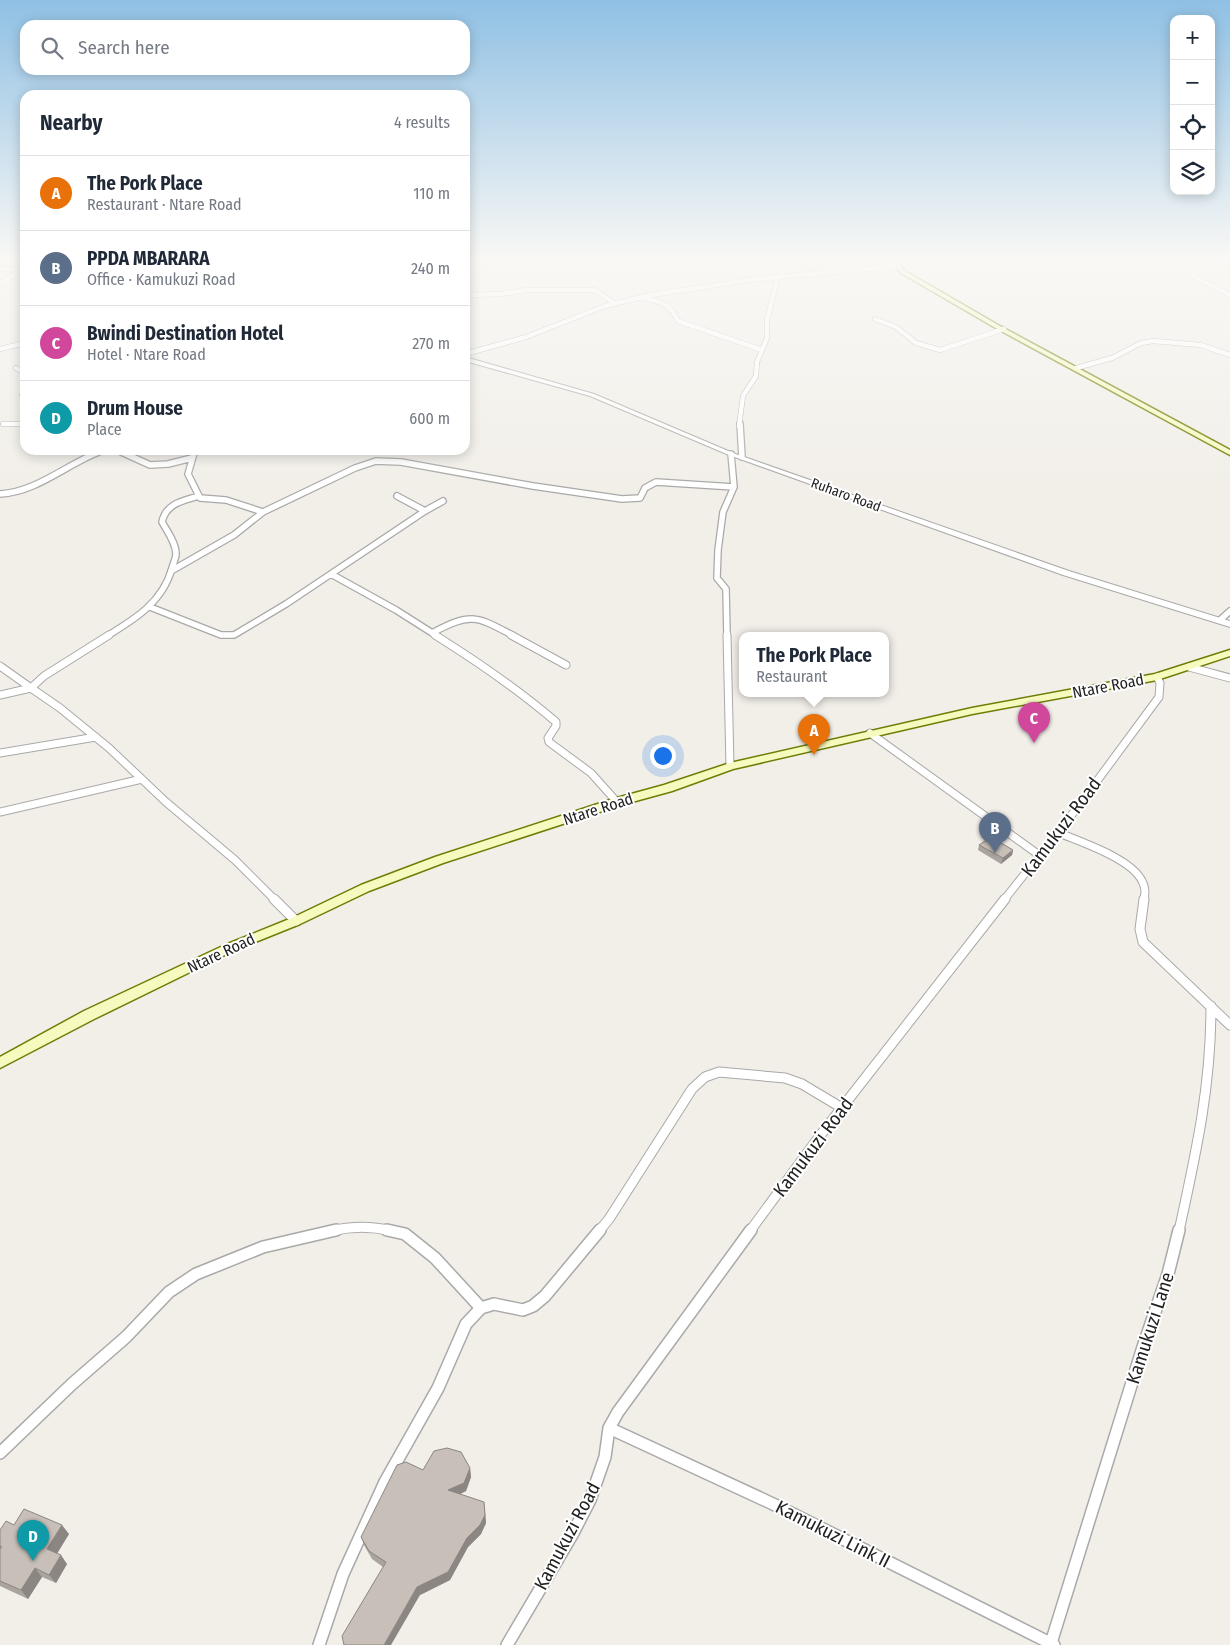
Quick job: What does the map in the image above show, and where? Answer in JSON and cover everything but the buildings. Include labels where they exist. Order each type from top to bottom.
[{"type":"main road","points":[[1013,334],[1230,453]]},
{"type":"main road","name":"Ntare Road","points":[[0,1062],[229,948],[296,921],[342,897],[386,879],[617,802],[668,788],[730,766],[972,711],[1157,676],[1230,652]]},
{"type":"street","points":[[470,353],[534,334]]},
{"type":"street","points":[[713,334],[762,350]]},
{"type":"street","points":[[742,457],[739,433],[743,396],[756,376],[757,362],[767,334]]},
{"type":"street","points":[[904,334],[916,343],[940,350],[989,334]]},
{"type":"street","points":[[1076,368],[1112,358],[1132,346],[1153,342],[1201,345],[1230,355]]},
{"type":"street","points":[[0,349],[20,344]]},
{"type":"street","name":"Ruharo Road","points":[[470,360],[604,399],[731,454],[1066,573],[1230,624]]},
{"type":"street","points":[[16,368],[20,369]]},
{"type":"street","points":[[3,424],[20,424]]},
{"type":"street","points":[[730,766],[726,589],[718,580],[718,550],[723,512],[734,487],[731,454]]},
{"type":"street","points":[[0,494],[16,492],[51,477],[79,460],[92,455]]},
{"type":"street","points":[[128,455],[150,465],[168,464],[192,458]]},
{"type":"street","points":[[193,455],[188,474],[200,498],[234,502],[263,512]]},
{"type":"street","points":[[171,571],[234,534],[263,512],[355,468],[376,461],[386,460],[533,486],[622,499],[640,498],[645,488],[656,482],[734,487]]},
{"type":"street","points":[[0,695],[31,688],[48,673],[135,619],[150,607],[162,592],[171,571],[176,552],[174,544],[162,522],[164,512],[174,504],[199,496]]},
{"type":"street","points":[[397,496],[425,511]]},
{"type":"street","points":[[150,607],[221,635],[234,635],[286,604],[425,511],[443,502]]},
{"type":"street","points":[[331,574],[396,610],[432,633],[517,689],[546,712],[556,722],[556,726],[548,738],[549,742],[591,773],[617,802]]},
{"type":"street","points":[[1220,620],[1230,610]]},
{"type":"street","points":[[432,633],[459,619],[482,619],[566,665]]},
{"type":"street","points":[[0,666],[48,699],[96,737],[235,860],[296,921]]},
{"type":"street","points":[[1189,667],[1230,678]]},
{"type":"street","name":"Kamukuzi Road","points":[[507,1645],[590,1500],[606,1457],[609,1428],[654,1362],[842,1108],[1077,808],[1159,697],[1160,683],[1157,676]]},
{"type":"street","points":[[870,733],[1039,855]]},
{"type":"street","points":[[0,753],[96,737]]},
{"type":"street","points":[[0,812],[142,779]]},
{"type":"street","points":[[1057,832],[1134,870],[1145,886],[1140,931],[1143,942],[1230,1025]]},
{"type":"street","name":"Kamukuzi Lane","points":[[1053,1644],[1143,1347],[1168,1274],[1177,1239],[1199,1142],[1208,1082],[1211,1055],[1210,1006]]},
{"type":"street","points":[[319,1645],[344,1574],[385,1482],[438,1388],[466,1324],[481,1308],[494,1304],[523,1310],[534,1306],[545,1296],[609,1219],[692,1089],[705,1077],[719,1072],[785,1078],[802,1084],[842,1108]]},
{"type":"street","points":[[0,1453],[72,1384],[126,1337],[169,1292],[196,1274],[263,1247],[349,1227],[373,1227],[405,1234],[435,1258],[481,1308]]},
{"type":"street","name":"Kamukuzi Link II","points":[[609,1428],[773,1504],[1053,1644]]},
{"type":"place","name":"Bwindi Destination Hotel","points":[[1034,743]]},
{"type":"place","name":"The Pork Place","points":[[814,755]]},
{"type":"place","name":"PPDA MBARARA","points":[[995,853]]},
{"type":"place","name":"Drum House","points":[[33,1561]]}]
